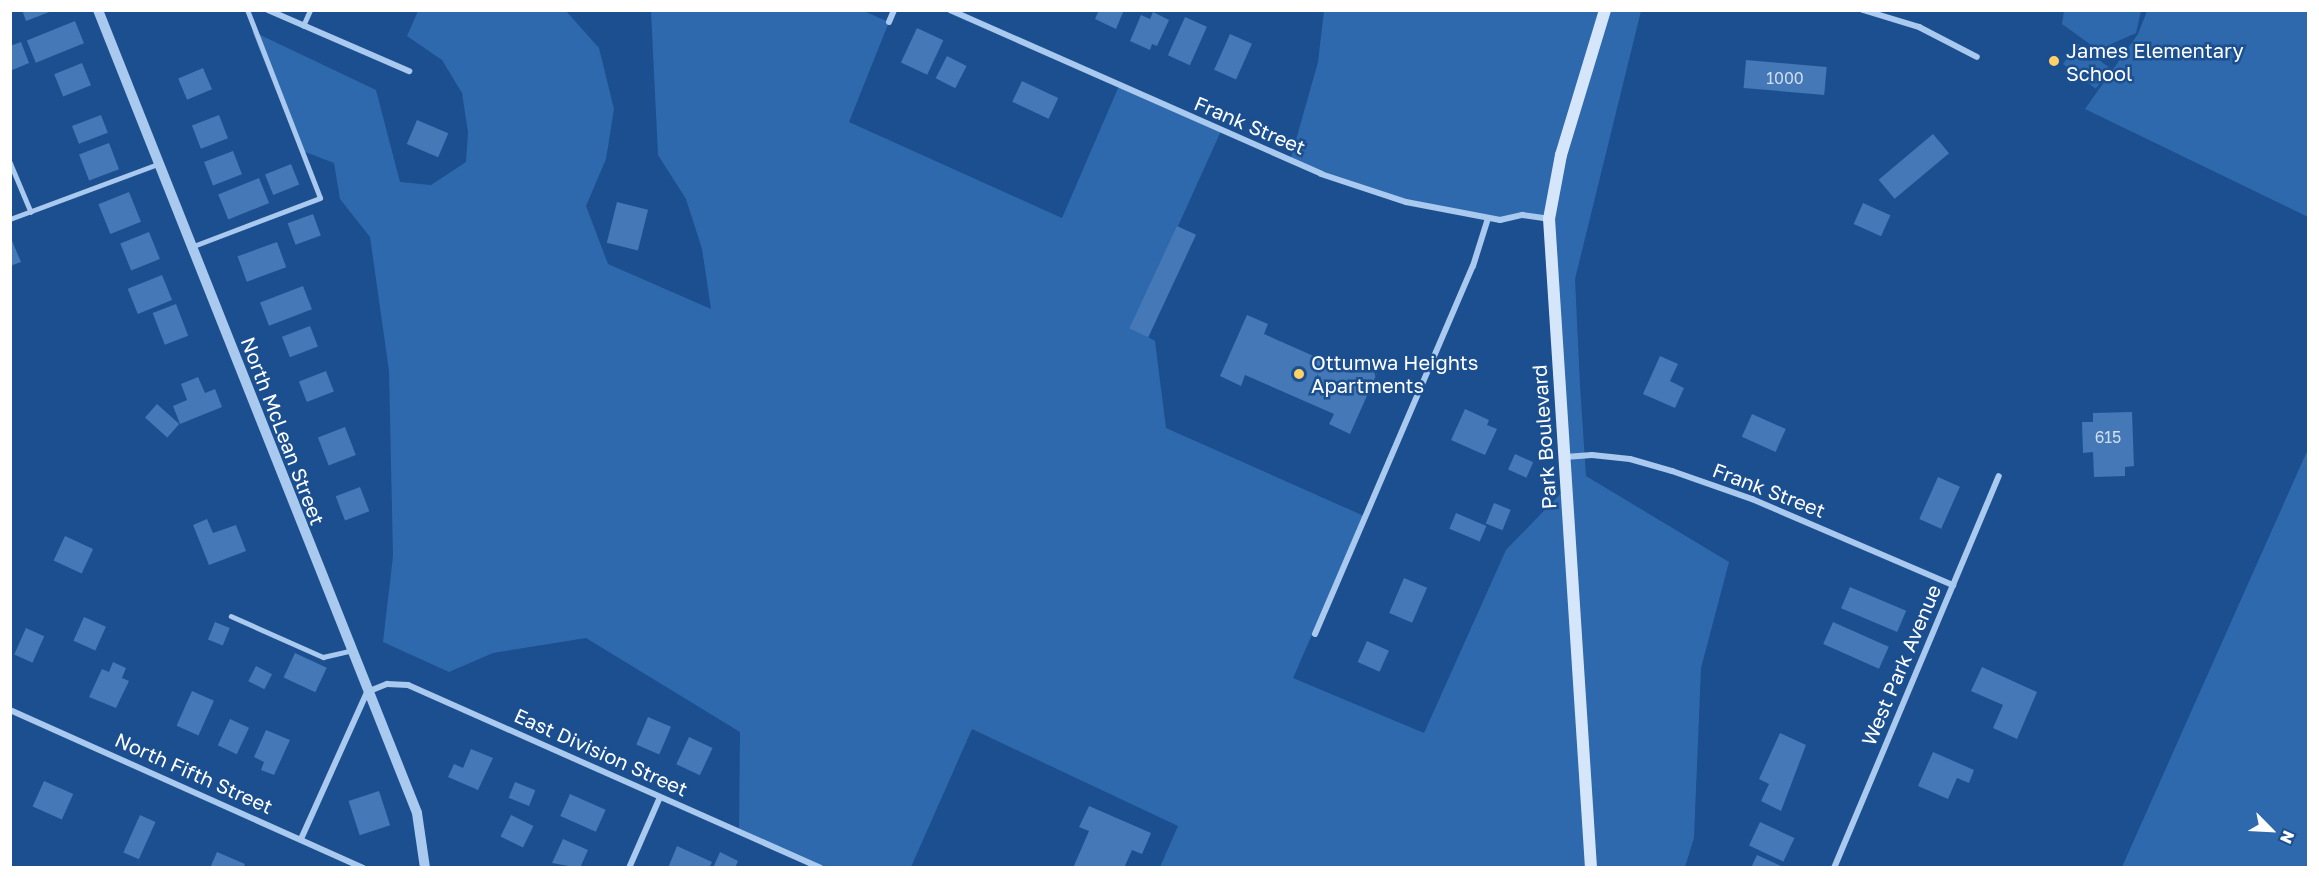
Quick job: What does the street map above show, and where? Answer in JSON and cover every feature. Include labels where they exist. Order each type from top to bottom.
[{"type":"main road","name":"Park Boulevard","points":[[1591,867],[1550,219],[1561,155],[1605,10]]},
{"type":"street","name":"North McLean Street","points":[[98,10],[350,651],[417,813],[425,867]]},
{"type":"street","points":[[268,10],[409,71]]},
{"type":"street","points":[[889,22],[894,10]]},
{"type":"street","name":"Frank Street","points":[[950,10],[1322,174],[1406,202],[1488,218],[1522,215],[1550,219]]},
{"type":"street","points":[[1863,10],[1919,27],[1977,57]]},
{"type":"street","points":[[1315,634],[1473,266],[1488,218]]},
{"type":"street","name":"Frank Street","points":[[1565,457],[1592,455],[1630,459],[1672,471],[1763,503],[1953,585]]},
{"type":"street","name":"West Park Avenue","points":[[1834,867],[1999,476]]},
{"type":"street","name":"East Division Street","points":[[367,692],[387,684],[408,685],[820,867]]},
{"type":"street","points":[[301,839],[367,692]]},
{"type":"street","name":"North Fifth Street","points":[[10,710],[363,867]]},
{"type":"street","points":[[629,867],[660,797]]},
{"type":"lane","points":[[191,248],[320,198],[247,10]]},
{"type":"lane","points":[[303,26],[310,10]]},
{"type":"lane","points":[[10,162],[31,212]]},
{"type":"lane","points":[[10,219],[158,164]]},
{"type":"lane","points":[[231,616],[323,657],[350,651]]},
{"type":"shaded area","points":[[861,10],[889,22],[849,122],[1062,218],[1119,86],[1221,131],[1132,328],[1155,341],[1166,428],[1364,516],[1293,678],[1424,733],[1506,550],[1567,487],[1550,219],[1522,215],[1500,220],[1406,202],[1290,161],[1318,62],[1324,11],[1641,11],[1575,279],[1580,385],[1586,476],[1729,562],[1701,668],[1694,838],[1685,867],[1160,867],[1178,826],[972,729],[911,867],[820,867],[739,831],[740,732],[586,638],[493,653],[449,672],[383,642],[393,556],[389,371],[370,237],[340,199],[334,163],[300,150],[252,31],[376,90],[400,182],[431,185],[466,162],[468,132],[462,93],[442,60],[407,36],[418,11],[566,11],[599,48],[614,109],[606,159],[586,206],[608,264],[711,309],[702,249],[686,199],[658,155],[651,11]]},
{"type":"shaded area","points":[[2064,10],[2141,11],[2136,33],[2098,50],[2062,24]]},
{"type":"shaded area","points":[[2147,11],[2308,11],[2308,217],[2085,109],[2138,34]]},
{"type":"shaded area","points":[[2078,44],[2111,69],[2096,89],[2063,64]]},
{"type":"shaded area","points":[[2308,449],[2308,867],[2122,867]]},
{"type":"building","points":[[22,10],[52,10],[52,11],[26,21]]},
{"type":"building","points":[[1099,10],[1124,10],[1116,29],[1095,19]]},
{"type":"building","points":[[1153,12],[1169,20],[1157,46],[1152,44],[1150,50],[1130,41],[1141,15],[1150,19]]},
{"type":"building","points":[[1185,17],[1207,27],[1190,65],[1168,55]]},
{"type":"building","points":[[75,21],[84,43],[36,63],[27,40]]},
{"type":"building","points":[[917,28],[943,40],[927,75],[901,62]]},
{"type":"building","points":[[1230,34],[1252,44],[1236,79],[1214,70]]},
{"type":"building","points":[[21,42],[29,63],[10,71],[10,46]]},
{"type":"building","points":[[947,56],[967,66],[955,88],[936,78]]},
{"type":"building","points":[[1746,60],[1827,67],[1824,95],[1744,88]]},
{"type":"building","points":[[82,63],[91,85],[63,96],[54,74]]},
{"type":"building","points":[[203,68],[212,89],[187,100],[178,79]]},
{"type":"building","points":[[1022,81],[1058,98],[1049,119],[1012,102]]},
{"type":"building","points":[[101,115],[108,133],[79,144],[72,126]]},
{"type":"building","points":[[219,115],[228,138],[201,149],[192,125]]},
{"type":"building","points":[[417,120],[448,133],[438,157],[407,144]]},
{"type":"building","points":[[1933,134],[1949,153],[1895,199],[1879,180]]},
{"type":"building","points":[[109,143],[119,169],[89,181],[79,154]]},
{"type":"building","points":[[233,151],[242,174],[213,185],[204,162]]},
{"type":"building","points":[[291,164],[299,184],[273,195],[265,174]]},
{"type":"building","points":[[259,178],[269,203],[228,220],[218,194]]},
{"type":"building","points":[[129,192],[141,222],[110,234],[98,204]]},
{"type":"building","points":[[617,202],[648,210],[638,250],[607,243]]},
{"type":"building","points":[[1863,203],[1890,215],[1881,236],[1854,224]]},
{"type":"building","points":[[313,214],[321,236],[295,245],[288,223]]},
{"type":"building","points":[[1177,226],[1196,235],[1148,337],[1129,328]]},
{"type":"building","points":[[149,232],[160,259],[131,271],[120,244]]},
{"type":"building","points":[[10,236],[21,262],[10,266]]},
{"type":"building","points":[[277,242],[286,267],[247,282],[238,256]]},
{"type":"building","points":[[162,275],[172,300],[138,314],[128,289]]},
{"type":"building","points":[[303,286],[312,309],[269,326],[260,302]]},
{"type":"building","points":[[176,304],[188,336],[165,345],[153,313]]},
{"type":"building","name":"Ottumwa Heights Apartments","points":[[1247,315],[1268,324],[1264,334],[1352,373],[1356,363],[1377,373],[1350,434],[1329,424],[1334,414],[1245,375],[1241,386],[1220,376]]},
{"type":"building","points":[[310,326],[318,347],[290,357],[282,337]]},
{"type":"building","points":[[1660,356],[1678,364],[1670,381],[1684,388],[1675,408],[1643,394]]},
{"type":"building","points":[[326,371],[334,392],[307,402],[299,381]]},
{"type":"building","points":[[198,377],[205,393],[215,389],[222,407],[180,424],[173,406],[187,400],[181,384]]},
{"type":"building","points":[[157,404],[179,424],[167,437],[145,417]]},
{"type":"building","points":[[1465,409],[1489,420],[1487,425],[1497,429],[1485,455],[1451,440]]},
{"type":"building","points":[[2132,412],[2134,466],[2125,467],[2125,476],[2094,477],[2093,452],[2083,453],[2082,422],[2093,422],[2093,413]]},
{"type":"building","points":[[1752,414],[1786,429],[1776,452],[1742,437]]},
{"type":"building","points":[[345,427],[356,455],[329,465],[318,437]]},
{"type":"building","points":[[1515,454],[1533,462],[1526,478],[1508,470]]},
{"type":"building","points":[[1938,477],[1960,487],[1941,529],[1919,519]]},
{"type":"building","points":[[360,487],[369,511],[345,521],[336,496]]},
{"type":"building","points":[[1494,503],[1511,510],[1502,530],[1486,523]]},
{"type":"building","points":[[1456,513],[1486,526],[1480,542],[1449,529]]},
{"type":"building","points":[[207,519],[213,533],[236,525],[246,551],[209,565],[193,525]]},
{"type":"building","points":[[65,536],[93,549],[82,574],[54,560]]},
{"type":"building","points":[[1404,578],[1427,588],[1412,623],[1389,613]]},
{"type":"building","points":[[1850,587],[1906,611],[1897,632],[1841,608]]},
{"type":"building","points":[[84,617],[106,627],[95,651],[73,641]]},
{"type":"building","points":[[215,622],[230,628],[223,646],[208,640]]},
{"type":"building","points":[[1833,622],[1889,647],[1879,669],[1823,644]]},
{"type":"building","points":[[26,628],[44,636],[32,663],[14,654]]},
{"type":"building","points":[[1367,641],[1389,651],[1380,672],[1358,662]]},
{"type":"building","points":[[295,653],[327,668],[315,692],[284,677]]},
{"type":"building","points":[[113,662],[126,668],[122,678],[129,681],[116,708],[89,697],[102,669],[109,672]]},
{"type":"building","points":[[256,666],[272,674],[264,689],[248,681]]},
{"type":"building","points":[[1982,667],[2037,692],[2017,739],[1993,728],[2003,705],[1971,691]]},
{"type":"building","points":[[192,691],[214,701],[198,735],[177,726]]},
{"type":"building","points":[[648,717],[671,727],[659,754],[636,745]]},
{"type":"building","points":[[230,719],[249,728],[237,754],[218,745]]},
{"type":"building","points":[[266,730],[290,740],[274,775],[261,770],[264,762],[254,757]]},
{"type":"building","points":[[1780,733],[1806,745],[1781,811],[1761,801],[1769,784],[1759,779]]},
{"type":"building","points":[[689,737],[713,748],[700,775],[676,764]]},
{"type":"building","points":[[471,749],[493,758],[478,790],[448,777],[454,764],[463,768]]},
{"type":"building","points":[[1933,752],[1974,770],[1969,783],[1957,778],[1948,799],[1918,786]]},
{"type":"building","points":[[44,781],[73,794],[62,820],[33,807]]},
{"type":"building","points":[[515,782],[535,790],[529,806],[509,798]]},
{"type":"building","points":[[379,791],[390,825],[360,835],[349,801]]},
{"type":"building","points":[[570,794],[606,810],[596,832],[560,816]]},
{"type":"building","points":[[1089,806],[1151,833],[1142,854],[1132,850],[1124,868],[1073,868],[1089,831],[1079,827]]},
{"type":"building","points":[[140,815],[156,822],[139,859],[123,852]]},
{"type":"building","points":[[511,815],[533,826],[523,848],[500,837]]},
{"type":"building","points":[[1760,822],[1794,838],[1783,862],[1749,846]]},
{"type":"building","points":[[563,839],[588,850],[580,868],[552,863]]},
{"type":"building","points":[[677,846],[712,862],[709,868],[668,868]]},
{"type":"building","points":[[217,852],[245,864],[243,868],[210,868]]},
{"type":"building","points":[[720,852],[738,861],[735,868],[713,868]]},
{"type":"building","points":[[1757,855],[1781,866],[1780,868],[1751,868]]},
{"type":"place","name":"James Elementary School","points":[[2054,61]]},
{"type":"place","name":"Ottumwa Heights Apartments","points":[[1299,374]]}]
